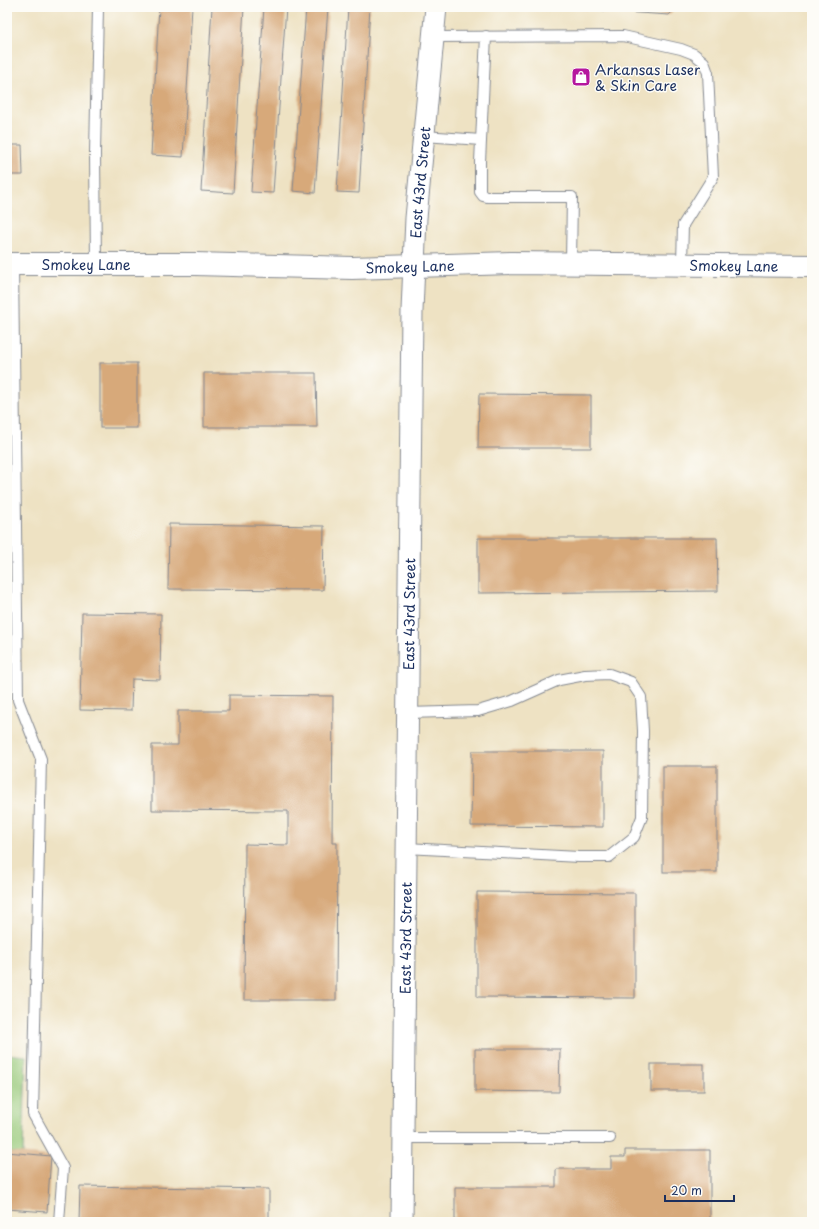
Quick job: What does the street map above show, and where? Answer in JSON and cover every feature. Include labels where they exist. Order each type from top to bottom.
[{"type":"street","name":"East 43rd Street","points":[[402,1222],[414,266],[416,218],[436,7]]},
{"type":"street","name":"Smokey Lane","points":[[10,264],[196,264],[352,268],[571,263],[812,266]]},
{"type":"lane","points":[[96,264],[95,152],[98,7]]},
{"type":"lane","points":[[486,36],[480,188],[483,196],[492,198],[572,197],[571,263]]},
{"type":"lane","points":[[433,37],[623,36],[681,49],[694,54],[704,62],[708,73],[713,177],[683,225],[682,264]]},
{"type":"lane","points":[[424,136],[481,140]]},
{"type":"lane","points":[[10,264],[18,700],[41,759],[33,1114],[63,1168],[59,1222]]},
{"type":"lane","points":[[406,848],[579,857],[609,857],[634,837],[642,817],[643,731],[641,697],[631,682],[609,674],[585,675],[559,680],[512,702],[478,711],[408,713]]},
{"type":"lane","points":[[403,1138],[610,1138]]},
{"type":"green space","points":[[7,1054],[26,1056],[23,1154],[7,1152]]},
{"type":"building","points":[[159,7],[192,7],[183,157],[151,155]]},
{"type":"building","points":[[212,7],[244,7],[233,193],[201,191]]},
{"type":"building","points":[[264,7],[286,7],[273,193],[251,192]]},
{"type":"building","points":[[306,7],[328,7],[315,193],[293,191]]},
{"type":"building","points":[[348,7],[370,7],[359,193],[337,192]]},
{"type":"building","points":[[548,7],[674,7],[675,9],[669,15]]},
{"type":"building","points":[[7,145],[22,145],[23,175],[7,175]]},
{"type":"building","points":[[100,363],[137,363],[137,428],[100,428]]},
{"type":"building","points":[[204,373],[316,373],[317,427],[204,427]]},
{"type":"building","points":[[479,394],[591,395],[591,448],[478,448]]},
{"type":"building","points":[[169,524],[324,526],[323,590],[168,589]]},
{"type":"building","points":[[478,538],[717,538],[718,591],[478,593]]},
{"type":"building","points":[[82,613],[161,614],[160,680],[132,679],[131,711],[80,710]]},
{"type":"building","points":[[229,695],[333,696],[332,843],[337,843],[336,1000],[244,1000],[245,844],[288,845],[288,811],[152,810],[152,745],[178,745],[178,711],[229,711]]},
{"type":"building","points":[[472,751],[603,751],[603,827],[471,826]]},
{"type":"building","points":[[663,766],[717,766],[717,872],[663,872]]},
{"type":"building","points":[[477,892],[635,893],[635,998],[477,997]]},
{"type":"building","points":[[475,1049],[560,1049],[559,1092],[475,1091]]},
{"type":"building","points":[[651,1064],[704,1064],[704,1091],[651,1091]]},
{"type":"building","points":[[625,1150],[710,1150],[710,1222],[455,1222],[455,1187],[556,1187],[556,1169],[611,1169],[611,1157],[625,1157]]},
{"type":"building","points":[[7,1152],[51,1156],[47,1212],[7,1209]]},
{"type":"building","points":[[80,1186],[269,1189],[269,1222],[79,1222]]},
{"type":"place","name":"Arkansas Laser & Skin Care","points":[[581,77]]}]
